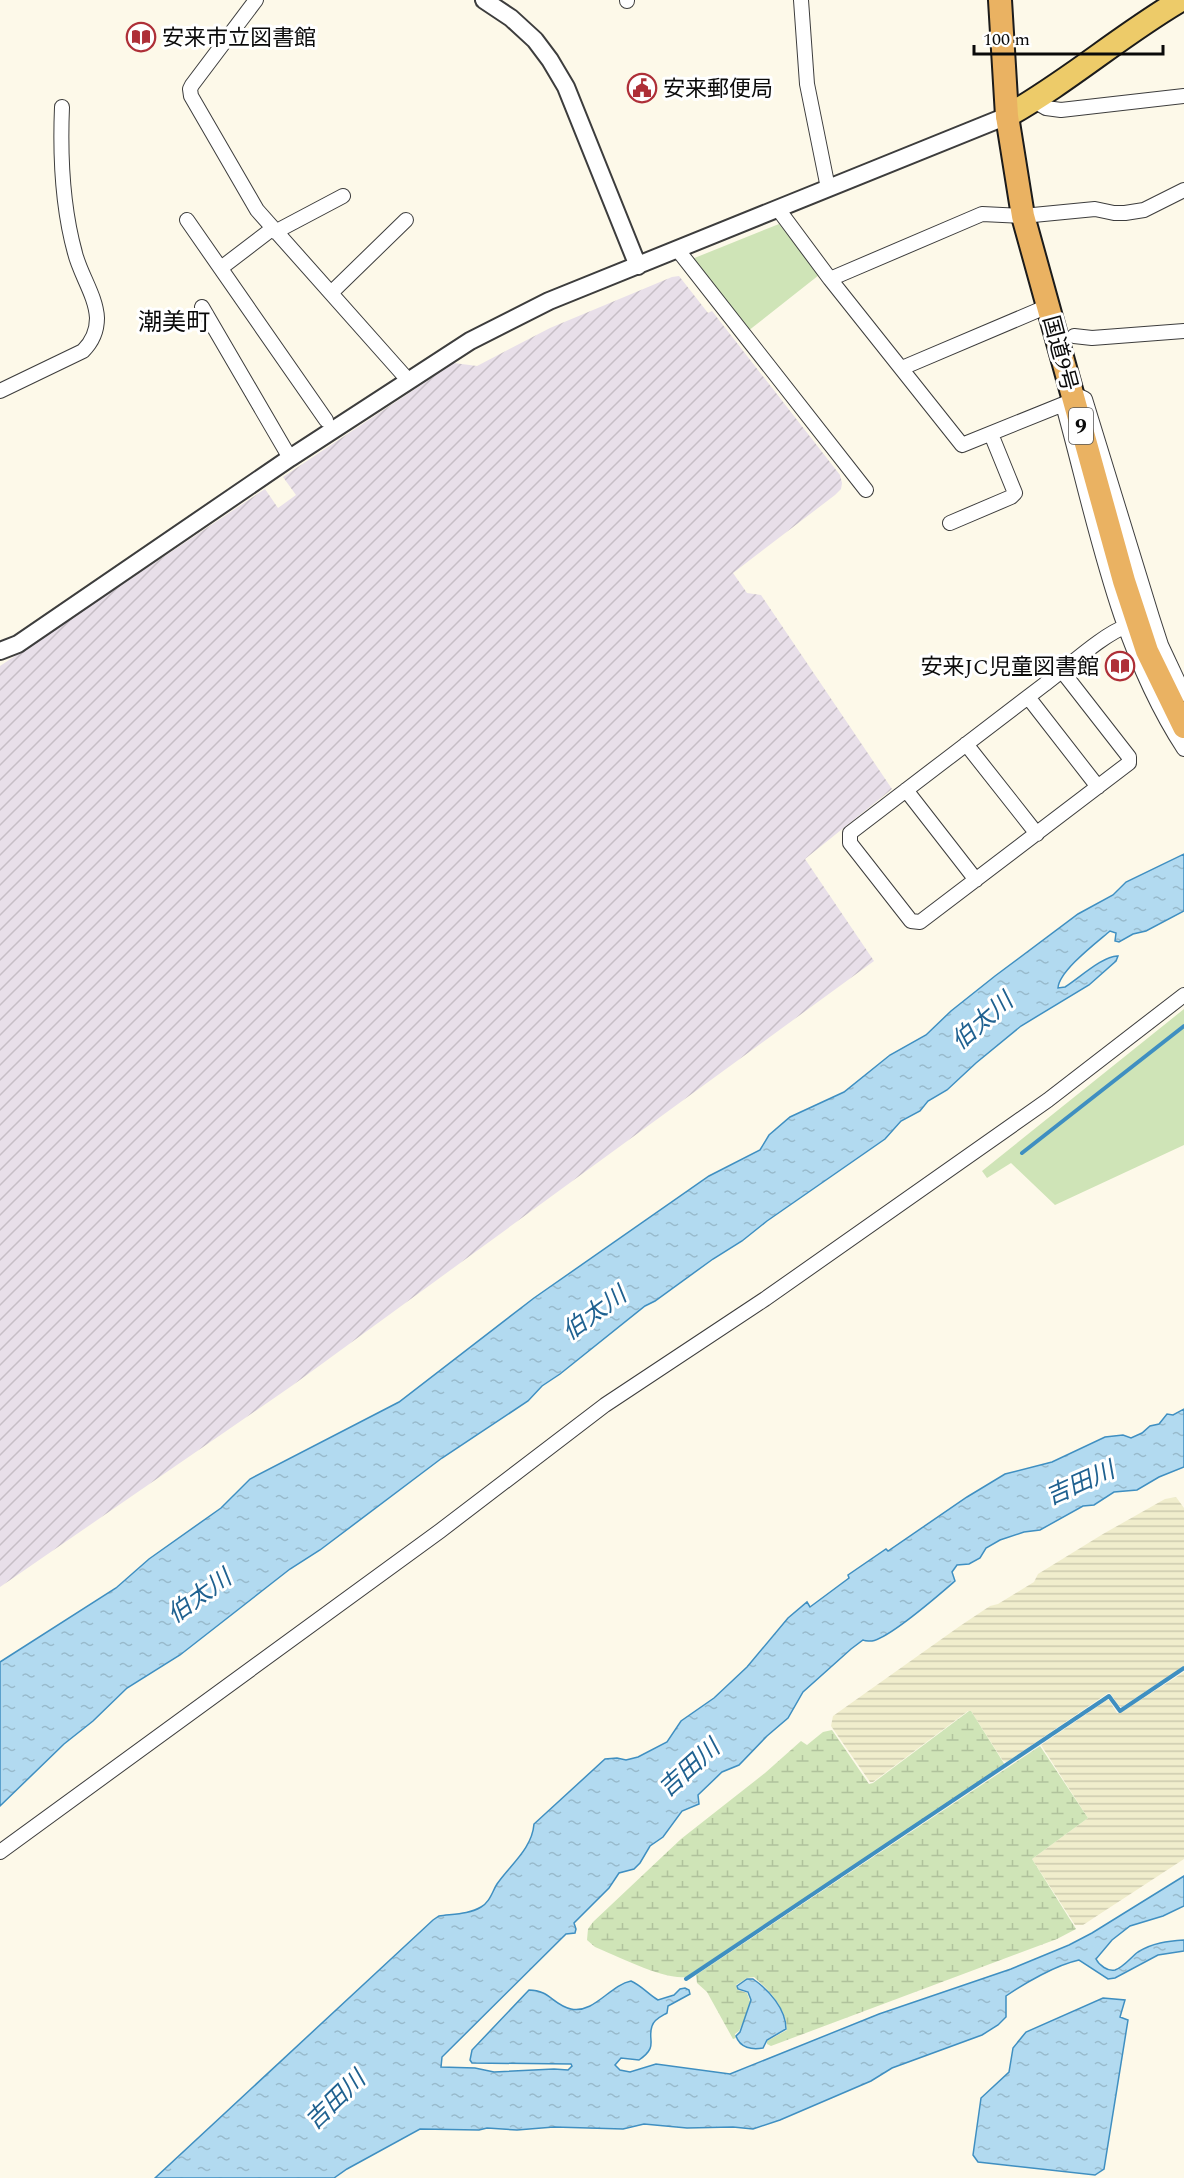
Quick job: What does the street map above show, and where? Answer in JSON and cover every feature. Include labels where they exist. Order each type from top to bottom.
[{"type":"highway","name":"国道9号","points":[[1000,0],[1007,116],[1023,216],[1048,306],[1068,402],[1147,651],[1184,727]]},
{"type":"main road","points":[[1007,116],[1034,101],[1181,0]]},
{"type":"street","points":[[256,0],[192,85],[190,92],[257,210],[408,380]]},
{"type":"street","points":[[484,0],[511,18],[535,40],[566,87],[638,266]]},
{"type":"street","points":[[801,0],[807,84],[828,188]]},
{"type":"street","points":[[1034,101],[1046,108],[1061,110],[1184,96]]},
{"type":"street","points":[[0,391],[83,351],[91,341],[96,325],[97,315],[74,252],[65,200],[60,147],[62,107]]},
{"type":"street","points":[[0,651],[18,644],[290,458],[470,341],[549,301],[1007,116]]},
{"type":"street","points":[[830,279],[982,214],[1023,216],[1095,209],[1125,213],[1144,210],[1184,190]]},
{"type":"street","points":[[221,268],[274,230],[343,196]]},
{"type":"street","points":[[778,208],[830,279],[962,445],[1068,402],[1083,398],[1088,402],[1149,618],[1184,694]]},
{"type":"street","points":[[187,220],[326,420]]},
{"type":"street","points":[[331,293],[406,220]]},
{"type":"street","points":[[677,249],[867,490]]},
{"type":"street","points":[[202,306],[290,458]]},
{"type":"street","points":[[902,368],[1048,306]]},
{"type":"street","points":[[1074,336],[1092,338],[1184,331]]},
{"type":"street","points":[[1068,402],[1109,576],[1151,689],[1184,749]]},
{"type":"street","points":[[950,523],[1011,497],[1015,493],[991,434]]},
{"type":"street","points":[[1062,671],[1129,757],[1129,763],[920,922],[911,921],[850,843],[850,832],[906,790],[966,744],[1028,697],[1062,671],[1116,630],[1126,626]]},
{"type":"street","points":[[1028,697],[1098,787]]},
{"type":"street","points":[[966,744],[1037,834]]},
{"type":"street","points":[[906,790],[976,880]]},
{"type":"street","points":[[0,1852],[440,1531],[605,1405],[765,1299],[1048,1100],[1184,995]]},
{"type":"shaded area","points":[[679,276],[708,313],[712,311],[840,475],[841,489],[835,495],[733,573],[747,593],[761,595],[892,789],[805,859],[874,961],[293,1385],[0,1587],[0,666],[265,489],[278,508],[296,495],[283,477],[454,363],[477,366],[550,328]]},
{"type":"shaded area","points":[[1176,1497],[1184,1508],[1184,1666],[1122,1707],[1108,1693],[1007,1762],[1003,1761],[971,1711],[968,1711],[870,1782],[831,1726],[833,1716],[990,1606],[998,1604],[1034,1582],[1038,1574],[1165,1499]]},
{"type":"shaded area","points":[[1184,1672],[1184,1859],[1083,1925],[1075,1925],[1032,1859],[1088,1818],[1041,1745],[1107,1700],[1117,1713],[1120,1713]]},
{"type":"green space","points":[[779,224],[819,275],[748,331],[692,259]]},
{"type":"green space","points":[[1184,1009],[1184,1145],[1055,1205],[1011,1163],[987,1178],[982,1171]]},
{"type":"green space","points":[[969,1711],[1005,1765],[686,1977],[666,1975],[640,1966],[595,1947],[587,1940],[588,1929],[593,1922],[681,1839],[765,1773],[801,1741],[807,1745],[823,1732],[832,1730],[869,1784]]},
{"type":"green space","points":[[1040,1746],[1088,1818],[1032,1859],[1076,1929],[1057,1939],[771,2046],[767,2044],[767,2041],[787,2030],[784,2015],[776,2000],[754,1977],[747,1978],[736,1985],[738,1990],[747,1993],[751,2004],[739,2031],[735,2034],[736,2038],[733,2039],[707,1992],[697,1983],[696,1975]]},
{"type":"water","name":"伯太川","points":[[1184,854],[1184,911],[1119,942],[1115,941],[1116,933],[1110,931],[1071,966],[1060,981],[1058,988],[1065,987],[1106,959],[1118,956],[1116,961],[1089,985],[1021,1026],[947,1090],[928,1101],[920,1111],[901,1121],[885,1139],[742,1241],[645,1306],[542,1386],[528,1401],[442,1458],[320,1550],[290,1569],[180,1655],[127,1688],[93,1721],[64,1744],[0,1806],[0,1662],[116,1588],[149,1559],[221,1508],[250,1479],[399,1402],[534,1298],[709,1176],[760,1150],[769,1135],[790,1117],[844,1092],[890,1055],[926,1035],[951,1011],[1078,914],[1113,895],[1126,882]]},
{"type":"water","name":"吉田川","points":[[1184,1409],[1184,1467],[1159,1477],[1137,1490],[1114,1492],[1094,1505],[1083,1506],[1040,1530],[1024,1532],[1000,1540],[986,1548],[980,1558],[969,1564],[957,1565],[952,1572],[955,1581],[902,1624],[880,1638],[872,1641],[863,1640],[851,1649],[803,1692],[788,1718],[739,1765],[722,1772],[698,1795],[699,1804],[682,1811],[663,1837],[650,1846],[634,1869],[619,1873],[609,1888],[574,1923],[575,1933],[566,1934],[442,2057],[441,2067],[475,2068],[494,2072],[568,2070],[571,2064],[472,2063],[470,2060],[472,2050],[529,1990],[542,1992],[565,2007],[579,2009],[595,2003],[616,1988],[631,1981],[658,2000],[674,1995],[680,1989],[685,1988],[690,1994],[668,2006],[667,2013],[654,2021],[649,2051],[639,2060],[621,2058],[615,2065],[620,2070],[630,2072],[656,2064],[730,2074],[879,2014],[1011,1969],[1069,1945],[1184,1876],[1184,1906],[1163,1916],[1130,1926],[1112,1940],[1096,1959],[1104,1968],[1115,1970],[1138,1952],[1154,1945],[1184,1940],[1184,1951],[1158,1955],[1115,1978],[1108,1979],[1079,1960],[1051,1970],[1006,1996],[1006,2017],[982,2035],[892,2068],[871,2081],[780,2120],[753,2129],[687,2128],[644,2124],[623,2129],[554,2127],[517,2130],[420,2129],[334,2178],[155,2178],[433,1920],[439,1916],[472,1911],[484,1905],[497,1884],[525,1849],[534,1824],[605,1759],[626,1760],[638,1757],[667,1742],[681,1721],[714,1698],[747,1667],[788,1618],[807,1602],[810,1607],[849,1578],[848,1575],[886,1549],[888,1551],[1005,1474],[1052,1462],[1105,1437],[1123,1435],[1131,1438],[1150,1426],[1159,1424],[1167,1414],[1173,1415]]},
{"type":"water","points":[[747,1979],[753,1979],[770,1994],[780,2007],[785,2022],[786,2029],[767,2040],[763,2048],[747,2047],[740,2043],[736,2036],[740,2032],[751,2000],[748,1992],[738,1989],[737,1986]]},
{"type":"water","points":[[1103,1998],[1125,2000],[1120,2017],[1128,2020],[1104,2169],[1095,2175],[978,2162],[973,2155],[981,2098],[1009,2072],[1013,2048],[1026,2032]]},
{"type":"waterway","points":[[1022,1153],[1184,1026]]},
{"type":"waterway","points":[[686,1979],[1109,1696],[1120,1711],[1184,1668]]},
{"type":"place","name":"安来市立図書館","points":[[141,37]]},
{"type":"place","name":"安来郵便局","points":[[642,88]]},
{"type":"place","name":"安来JC児童図書館","points":[[1120,666]]},
{"type":"district","name":"潮美町","points":[[174,322]]}]
